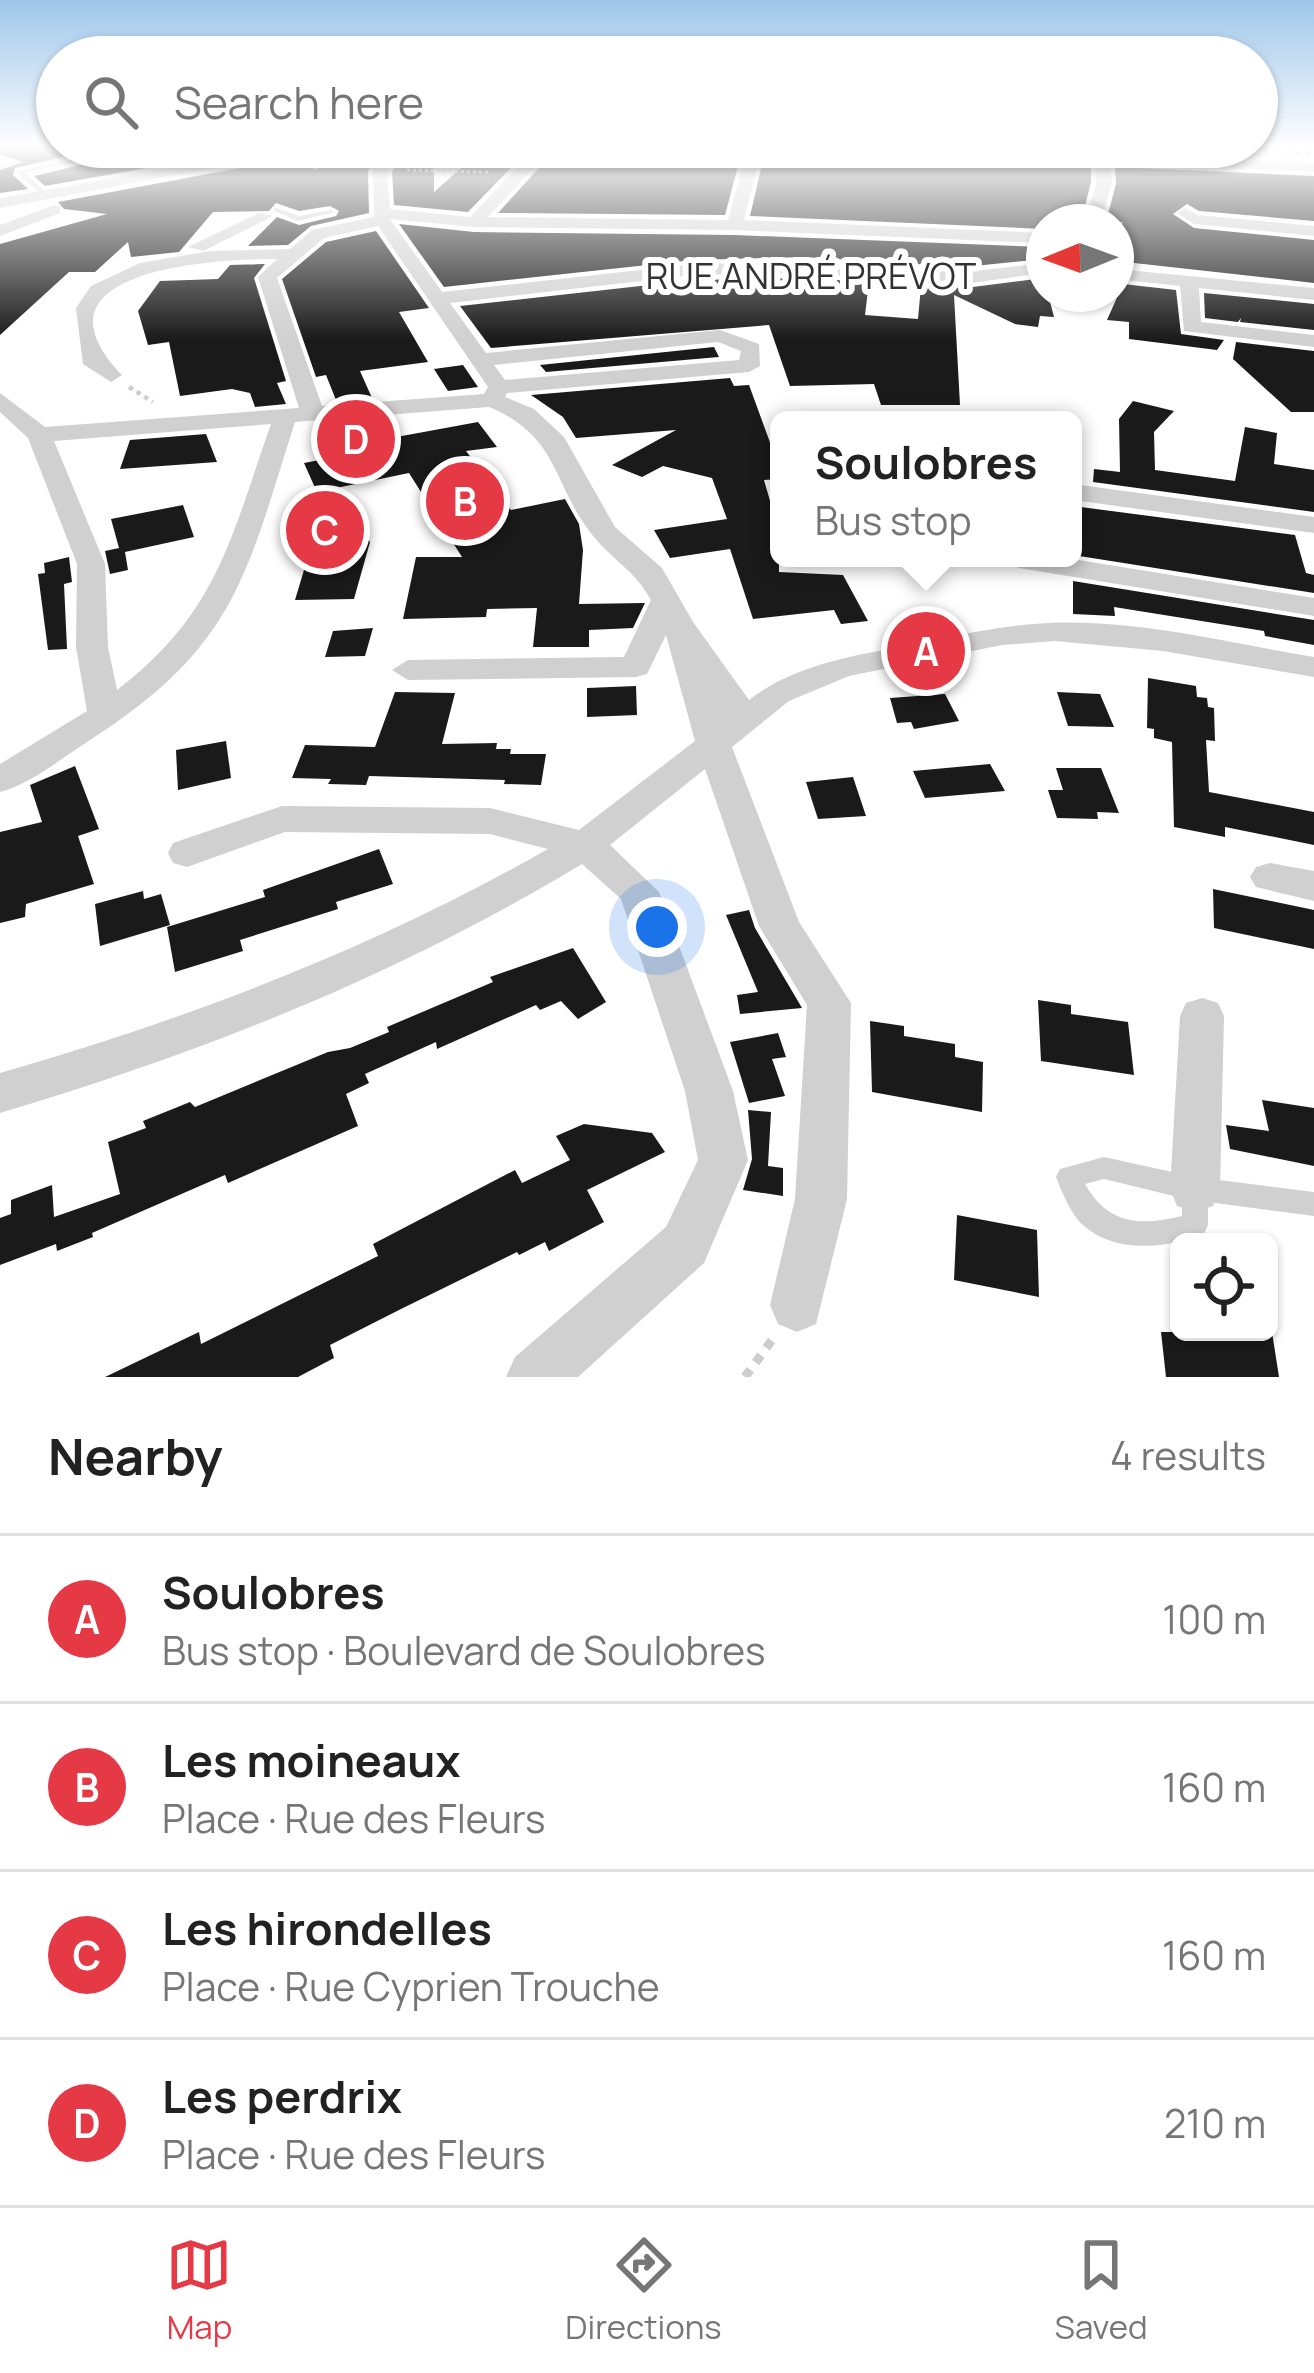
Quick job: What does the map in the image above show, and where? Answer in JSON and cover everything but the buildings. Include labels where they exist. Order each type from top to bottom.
[{"type":"street","points":[[0,231],[59,211]]},
{"type":"street","points":[[381,211],[496,394],[555,442],[604,532],[652,574],[729,729],[780,926],[829,1003],[821,1199],[797,1305]]},
{"type":"street","points":[[474,222],[484,211]]},
{"type":"street","points":[[735,225],[739,211]]},
{"type":"street","points":[[180,259],[201,244],[271,213]]},
{"type":"street","points":[[1185,213],[1194,219],[1314,231]]},
{"type":"street","points":[[0,780],[105,715],[161,672],[203,626],[299,416],[267,277],[318,234],[381,216],[1026,237]]},
{"type":"street","points":[[533,245],[550,241],[560,223]]},
{"type":"street","points":[[111,375],[94,364],[84,313],[91,298],[138,271],[180,259],[225,253],[290,254]]},
{"type":"street","name":"RUE ANDRÉ PRÉVOT","points":[[435,299],[562,281],[713,269],[823,268],[987,278],[1026,267]]},
{"type":"street","points":[[1134,276],[1314,294]]},
{"type":"street","points":[[1189,281],[1191,327],[1314,341]]},
{"type":"street","points":[[39,435],[299,416],[749,366],[752,348],[720,336],[477,360]]},
{"type":"street","points":[[0,400],[39,435],[91,564],[92,646],[105,715]]},
{"type":"street","points":[[1082,494],[1314,524]]},
{"type":"street","points":[[1067,567],[1314,608]]},
{"type":"street","points":[[408,670],[636,667],[672,611]]},
{"type":"street","points":[[0,1093],[119,1058],[285,998],[465,915],[585,845],[789,687],[840,668],[1002,636],[1107,635],[1314,668]]},
{"type":"street","points":[[187,853],[282,819],[490,821],[585,845],[639,892],[709,1091],[723,1160],[685,1246],[535,1377]]},
{"type":"street","points":[[1270,877],[1314,886]]},
{"type":"street","points":[[1195,1189],[1202,1016]]},
{"type":"lane","points":[[271,213],[298,219],[332,212]]},
{"type":"lane","points":[[1195,1189],[1196,1226],[1160,1236],[1101,1227],[1076,1200],[1069,1177],[1104,1168],[1195,1189],[1314,1204]]},
{"type":"path","points":[[111,375],[187,424]]},
{"type":"place","name":"Les perdrix","points":[[356,439]]},
{"type":"place","name":"Les moineaux","points":[[465,501]]},
{"type":"place","name":"Les hirondelles","points":[[325,530]]},
{"type":"place","name":"Soulobres","points":[[926,651]]}]
